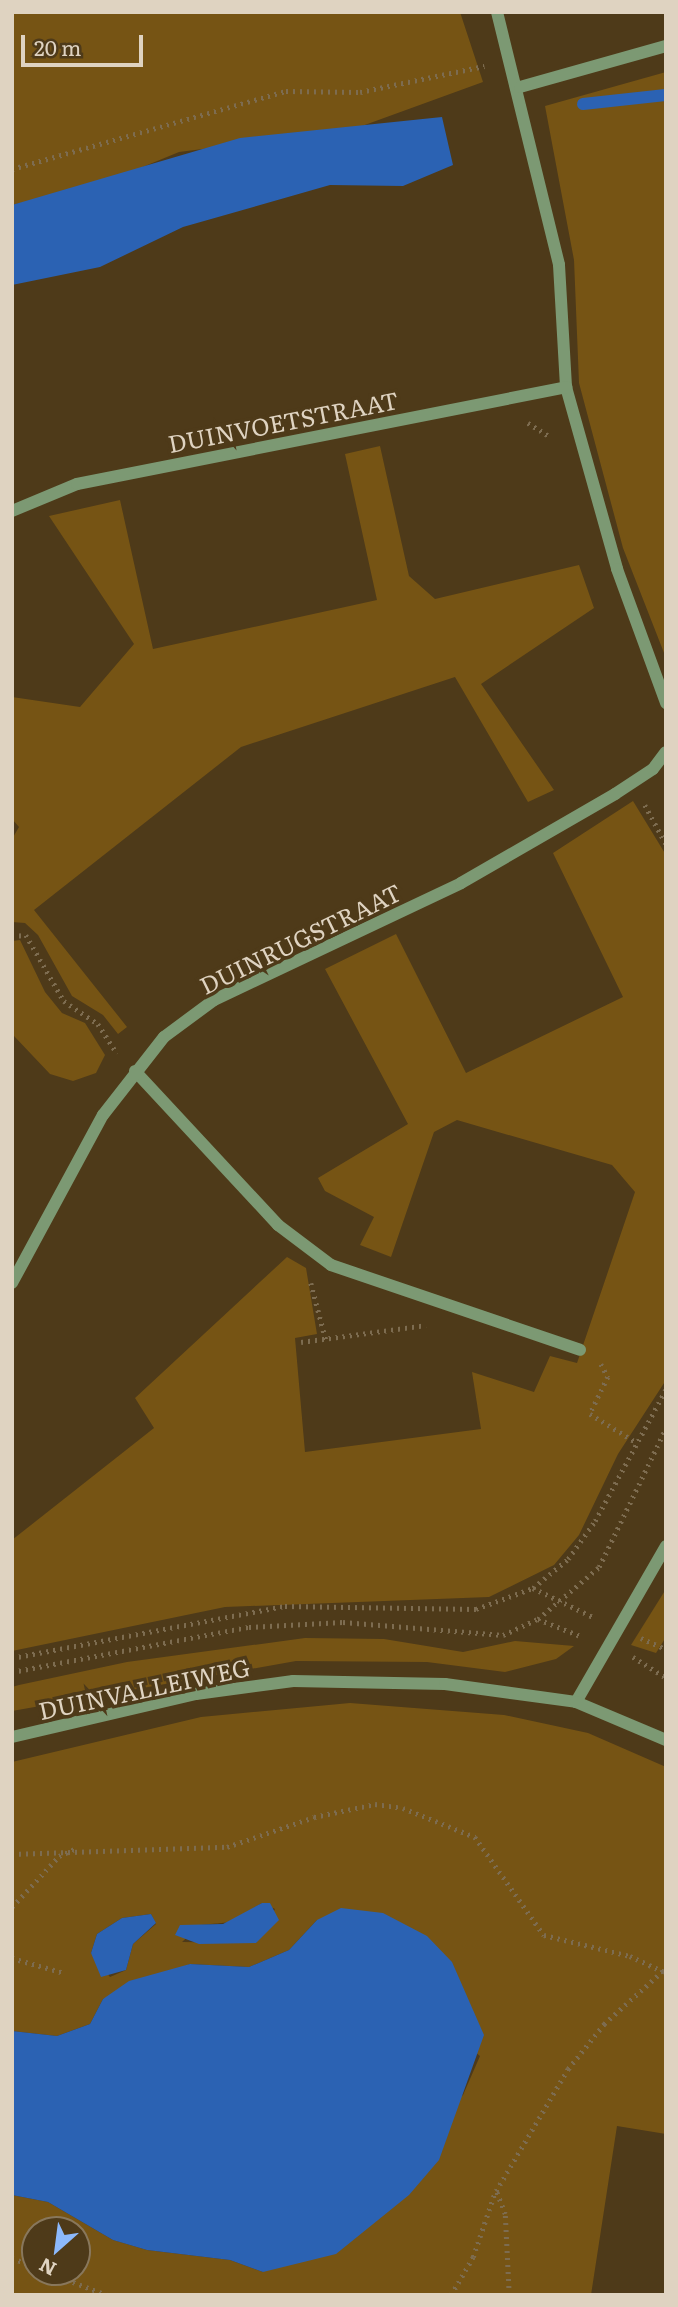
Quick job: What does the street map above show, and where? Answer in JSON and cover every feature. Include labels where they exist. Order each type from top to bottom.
[{"type":"street","points":[[497,12],[520,87],[559,265],[566,387],[617,569],[666,703]]},
{"type":"street","points":[[520,87],[666,47]]},
{"type":"street","name":"DUINVOETSTRAAT","points":[[12,511],[77,484],[566,387]]},
{"type":"street","name":"DUINRUGSTRAAT","points":[[12,1283],[103,1115],[164,1037],[214,1000],[461,883],[632,782],[666,752]]},
{"type":"street","points":[[135,1071],[278,1226],[315,1254],[437,1305],[580,1350]]},
{"type":"street","points":[[576,1702],[666,1546]]},
{"type":"street","name":"DUINVALLEIWEG","points":[[12,1737],[196,1694],[293,1681],[446,1684],[576,1702],[666,1740]]},
{"type":"path","points":[[12,169],[286,91],[360,92],[511,59]]},
{"type":"path","points":[[515,397],[521,417],[553,442]]},
{"type":"path","points":[[632,782],[666,844]]},
{"type":"path","points":[[12,936],[26,935],[64,1001],[98,1024],[117,1054],[135,1071]]},
{"type":"path","points":[[111,1063],[125,1045]]},
{"type":"path","points":[[315,1254],[310,1278],[326,1340]]},
{"type":"path","points":[[301,1342],[424,1330],[437,1305]]},
{"type":"path","points":[[580,1350],[608,1368],[590,1414],[634,1441]]},
{"type":"path","points":[[12,1657],[260,1609],[476,1609],[533,1588],[568,1559],[595,1521],[634,1441],[666,1389]]},
{"type":"path","name":"DUINVALLEIWEG","points":[[12,1672],[250,1627],[344,1622],[487,1637],[538,1619],[562,1602],[599,1567],[666,1428]]},
{"type":"path","points":[[533,1588],[618,1629]]},
{"type":"path","points":[[12,1854],[80,1848],[175,1852],[227,1847],[314,1817],[375,1804],[403,1808],[475,1837],[544,1935],[664,1970],[568,2069],[496,2191],[473,2257],[451,2295]]},
{"type":"path","points":[[12,1907],[59,1856],[80,1848]]},
{"type":"path","points":[[12,1958],[64,1973]]},
{"type":"path","points":[[496,2191],[505,2214],[509,2295]]},
{"type":"path","points":[[84,2286],[107,2295]]},
{"type":"shaded area","points":[[12,12],[460,12],[483,82],[351,130],[179,152],[104,183],[12,205]]},
{"type":"shaded area","points":[[666,72],[666,658],[623,548],[579,383],[574,260],[545,106]]},
{"type":"shaded area","points":[[380,446],[409,576],[435,599],[579,565],[594,608],[481,684],[554,790],[528,802],[455,677],[241,747],[34,910],[127,1027],[118,1034],[103,1015],[72,996],[38,935],[25,923],[12,922],[12,839],[19,827],[12,819],[12,697],[80,707],[134,644],[49,516],[120,500],[153,649],[377,600],[345,454]]},
{"type":"shaded area","points":[[633,801],[666,855],[666,1380],[618,1454],[579,1535],[554,1565],[489,1597],[225,1607],[12,1651],[12,1540],[154,1428],[135,1398],[287,1257],[306,1268],[317,1334],[295,1338],[305,1452],[481,1429],[472,1372],[534,1392],[550,1356],[577,1363],[635,1192],[612,1165],[457,1120],[434,1132],[391,1257],[360,1245],[374,1217],[325,1191],[318,1178],[408,1124],[325,969],[396,934],[466,1073],[623,997],[553,853]]},
{"type":"shaded area","points":[[20,940],[45,992],[62,1013],[85,1023],[105,1055],[96,1073],[73,1081],[50,1074],[14,1036],[12,941]]},
{"type":"shaded area","points":[[666,1589],[666,1637],[656,1653],[631,1645]]},
{"type":"shaded area","points":[[305,1638],[384,1639],[463,1652],[515,1641],[574,1646],[556,1659],[505,1672],[427,1662],[296,1661],[12,1711],[12,1687],[19,1685],[127,1662]]},
{"type":"shaded area","points":[[350,1703],[504,1715],[588,1733],[666,1767],[666,2134],[617,2126],[591,2295],[12,2295],[12,2195],[48,2202],[72,2216],[21,2216],[21,2286],[91,2286],[91,2227],[113,2240],[147,2250],[230,2260],[263,2272],[463,2095],[480,2056],[317,1920],[289,1950],[249,1967],[190,1964],[103,1999],[90,2024],[57,2036],[12,2031],[12,1762],[201,1717]],"holes":[[[262,1903],[275,1909],[256,1943],[182,1942],[200,1925],[232,1922]],[[151,1914],[156,1924],[133,1944],[126,1970],[110,1977],[91,1953],[97,1934],[122,1918]]]},
{"type":"water","points":[[442,117],[453,165],[403,186],[330,185],[183,227],[100,267],[12,285],[12,205],[240,138]]},
{"type":"water","points":[[262,1903],[270,1903],[279,1920],[256,1943],[199,1944],[175,1935],[180,1925],[223,1924]]},
{"type":"water","points":[[341,1908],[383,1913],[427,1936],[452,1962],[484,2035],[439,2160],[409,2195],[336,2254],[263,2272],[230,2260],[147,2250],[113,2240],[91,2227],[91,2216],[72,2216],[48,2202],[12,2195],[12,2031],[57,2036],[90,2024],[103,1999],[129,1981],[190,1964],[249,1967],[289,1950],[317,1920]]},
{"type":"water","points":[[151,1914],[156,1923],[133,1944],[126,1970],[101,1977],[91,1953],[97,1934],[122,1918]]},
{"type":"waterway","points":[[583,104],[666,95]]}]
